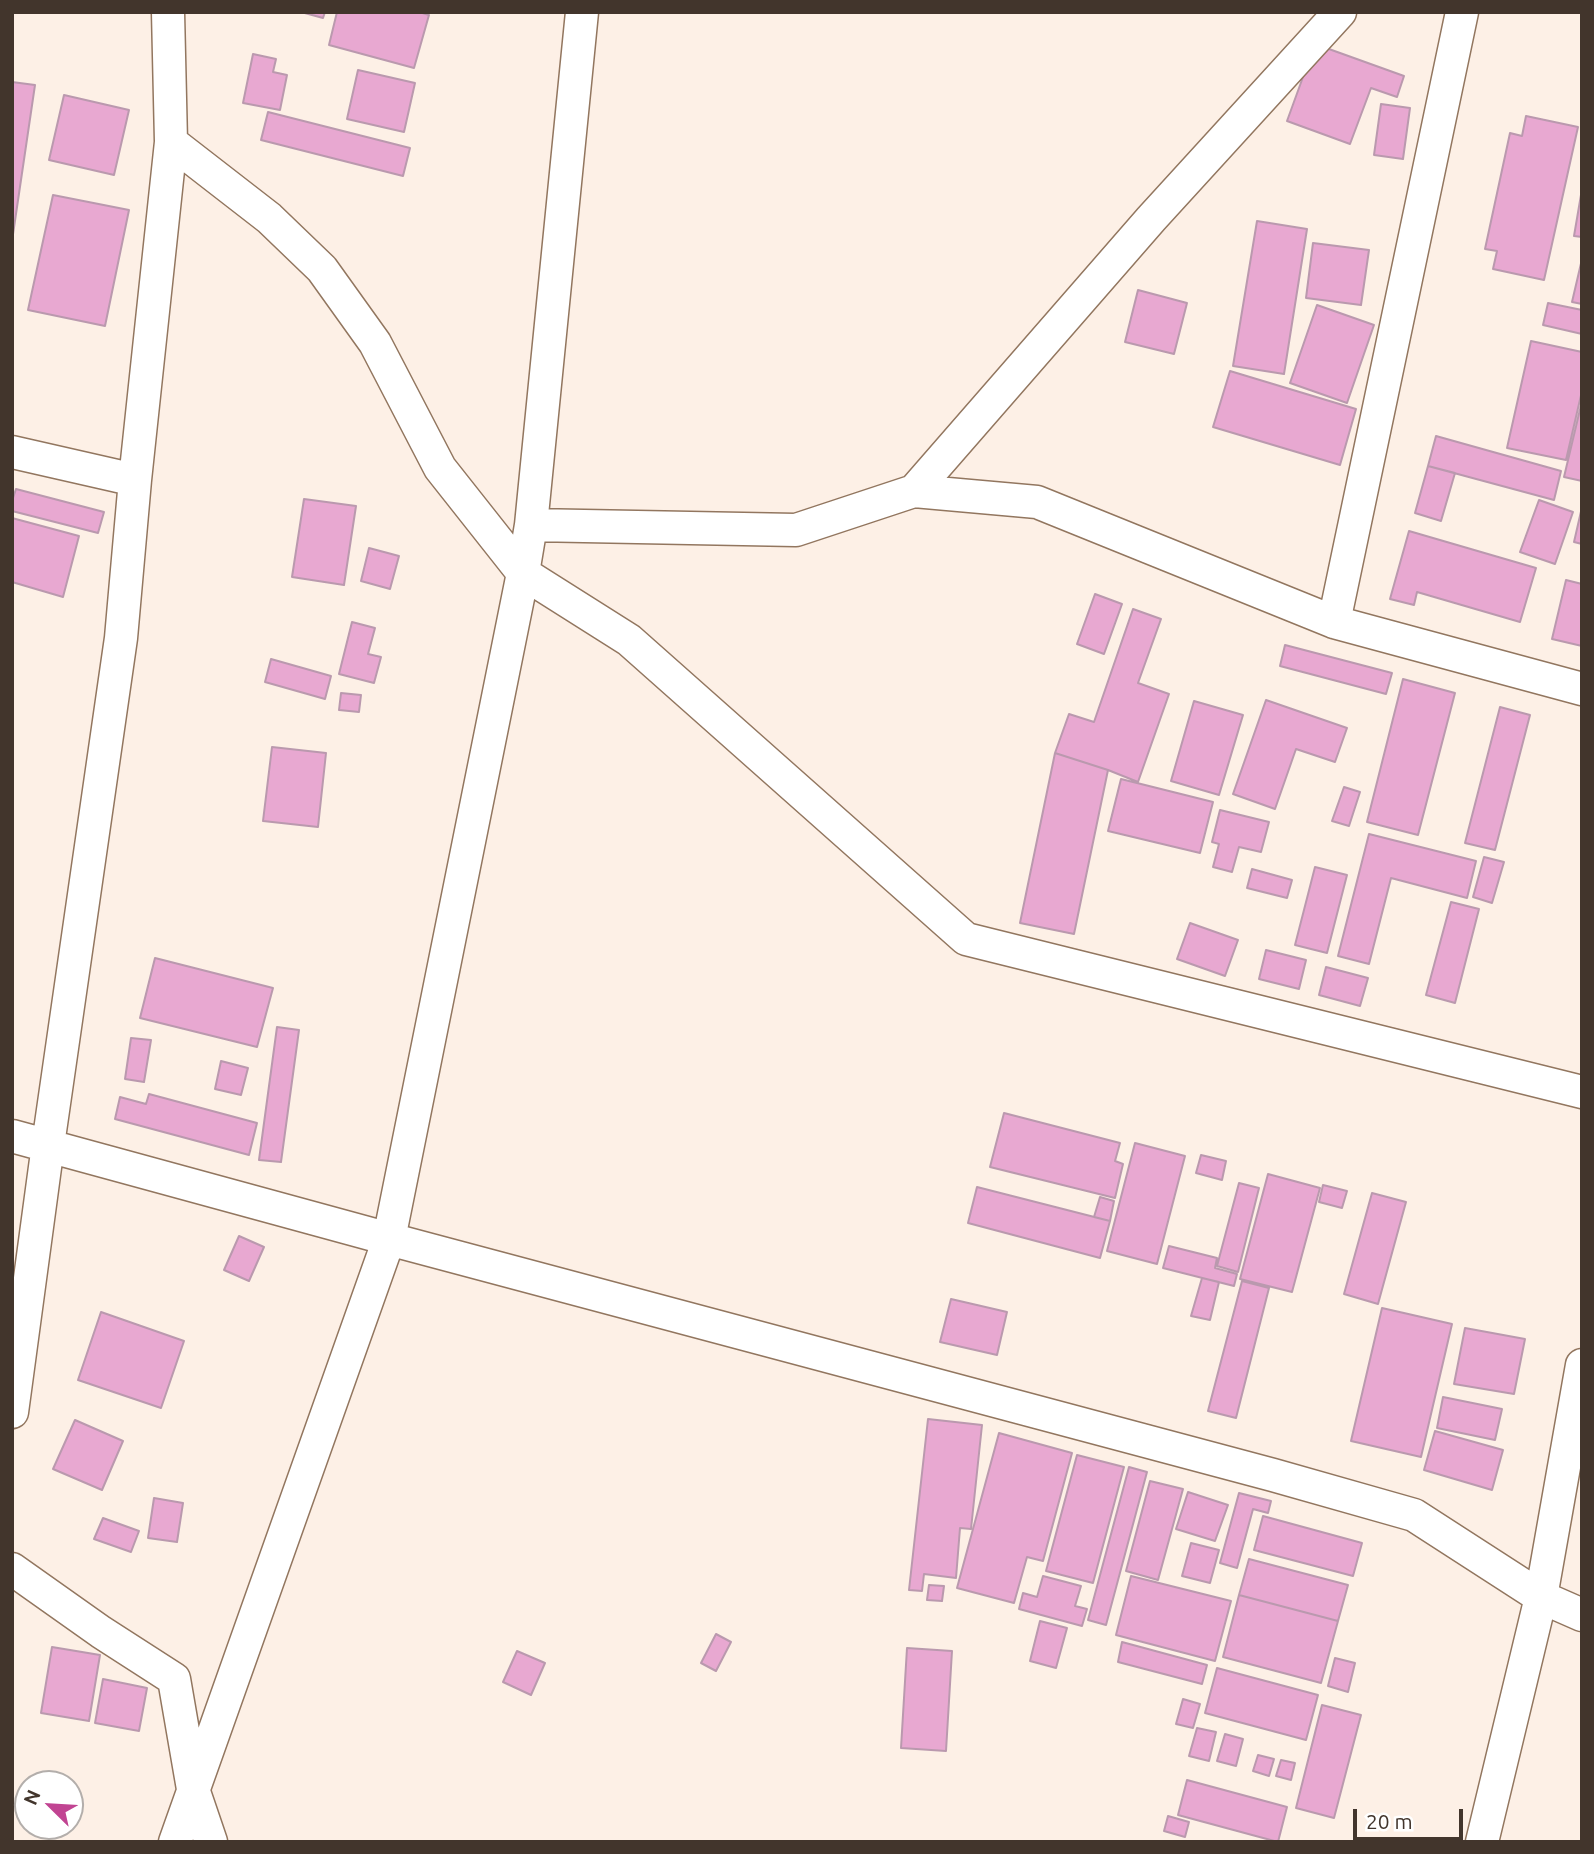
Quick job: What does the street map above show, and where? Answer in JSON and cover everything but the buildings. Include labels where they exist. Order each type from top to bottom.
[{"type":"street","points":[[12,1412],[121,638],[171,142],[168,12]]},
{"type":"street","points":[[175,1842],[388,1239],[531,525],[582,12]]},
{"type":"street","points":[[914,491],[1151,219],[1340,12]]},
{"type":"street","points":[[1334,622],[1462,12]]},
{"type":"street","points":[[171,142],[270,218],[323,270],[375,343],[440,468],[523,573],[629,640],[966,939],[1582,1092]]},
{"type":"street","points":[[12,452],[135,480]]},
{"type":"street","points":[[531,525],[796,530],[914,491],[1037,502],[1334,622],[1582,689]]},
{"type":"street","points":[[12,1136],[1415,1515],[1541,1597],[1582,1615]]},
{"type":"street","points":[[1482,1842],[1541,1597],[1582,1365]]},
{"type":"street","points":[[12,1569],[100,1632],[174,1679],[193,1788],[211,1842]]}]
